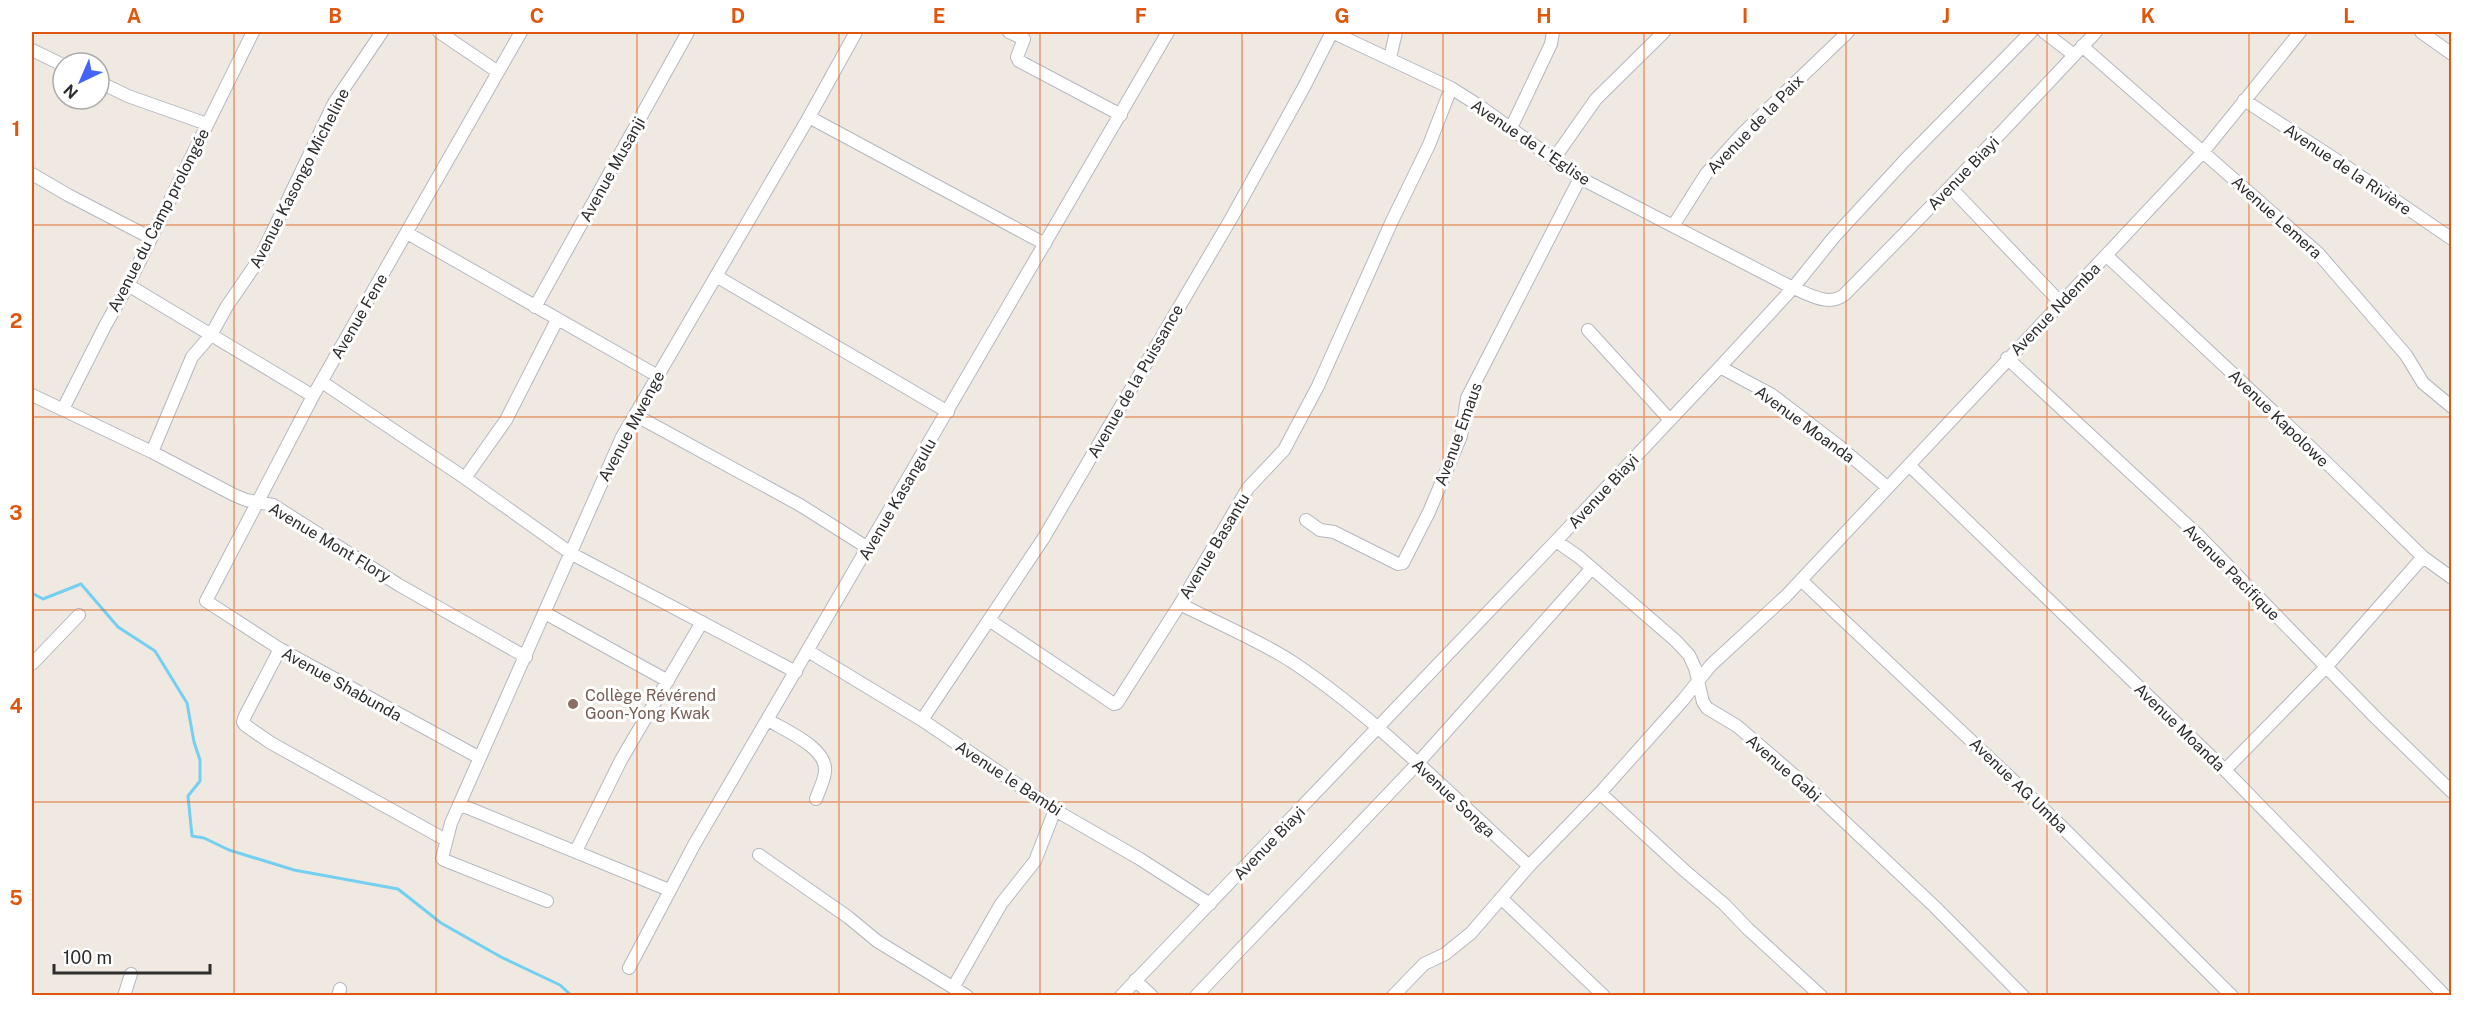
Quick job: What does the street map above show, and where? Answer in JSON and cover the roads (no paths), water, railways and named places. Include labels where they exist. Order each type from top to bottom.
[{"type":"street","name":"Avenue du Camp prolongée","points":[[63,409],[152,238],[253,32]]},
{"type":"street","name":"Avenue Kasongo Micheline","points":[[152,452],[190,362],[211,335],[227,306],[260,258],[334,103],[382,32]]},
{"type":"street","points":[[439,32],[498,72]]},
{"type":"street","name":"Avenue Fene","points":[[207,604],[206,598],[260,501],[313,396],[521,32]]},
{"type":"street","name":"Avenue Musanji","points":[[535,306],[688,32]]},
{"type":"street","name":"Avenue Mwenge","points":[[446,840],[480,758],[572,554],[606,470],[656,375],[809,117],[856,32]]},
{"type":"street","points":[[1009,32],[1026,35],[1017,57],[1019,61],[1121,115]]},
{"type":"street","name":"Avenue Kasangulu","points":[[629,968],[669,890],[1168,32]]},
{"type":"street","name":"Avenue de L'Eglise","points":[[1332,32],[1450,88],[1511,128],[1580,178],[1792,288]]},
{"type":"street","name":"Avenue de la Puissance","points":[[922,720],[1043,539],[1232,217],[1332,32]]},
{"type":"street","points":[[1390,58],[1396,32]]},
{"type":"street","points":[[1511,128],[1551,44],[1553,32]]},
{"type":"street","points":[[1553,160],[1596,99],[1664,32]]},
{"type":"street","name":"Avenue de la Paix","points":[[1673,226],[1706,174],[1743,133],[1848,32]]},
{"type":"street","points":[[1792,288],[1834,237],[1889,177],[2031,32]]},
{"type":"street","name":"Avenue Lemera","points":[[2044,32],[2078,51],[2203,152],[2318,253],[2406,356],[2423,383],[2451,407]]},
{"type":"street","name":"Avenue Biayi","points":[[1121,996],[1380,728],[1792,288],[1821,300],[1839,299],[1950,188],[2096,32]]},
{"type":"street","name":"Avenue Ndemba","points":[[1393,996],[1424,964],[1445,954],[1470,933],[1529,866],[1600,793],[1730,645],[1802,580],[2007,358],[2107,256],[2203,152],[2300,32]]},
{"type":"street","points":[[2421,32],[2451,54]]},
{"type":"street","points":[[32,50],[51,59]]},
{"type":"street","points":[[111,88],[207,124]]},
{"type":"street","name":"Avenue Basantu","points":[[989,620],[1115,705],[1180,604],[1248,488],[1284,450],[1304,413],[1429,145],[1450,88]]},
{"type":"street","name":"Avenue de la Rivière","points":[[2244,100],[2451,239]]},
{"type":"street","points":[[809,117],[1045,244]]},
{"type":"street","points":[[32,174],[152,238]]},
{"type":"street","name":"Avenue Emaus","points":[[1306,520],[1320,530],[1334,532],[1398,564],[1403,563],[1429,512],[1461,436],[1467,398],[1580,178]]},
{"type":"street","points":[[1950,188],[2060,302]]},
{"type":"street","points":[[406,233],[656,375]]},
{"type":"street","name":"Avenue Kapolowe","points":[[2107,256],[2294,431],[2423,556],[2451,578]]},
{"type":"street","points":[[716,276],[948,412]]},
{"type":"street","points":[[128,285],[313,396]]},
{"type":"street","points":[[465,478],[506,420],[557,320]]},
{"type":"street","points":[[1588,330],[1670,420]]},
{"type":"street","name":"Avenue Pacifique","points":[[2007,358],[2198,535],[2451,792]]},
{"type":"street","name":"Avenue Moanda","points":[[1720,367],[1772,395],[1839,446],[1887,487]]},
{"type":"street","points":[[322,382],[465,478],[572,554],[796,672]]},
{"type":"street","name":"Avenue Mont Flory","points":[[32,394],[234,495],[246,500],[273,505],[399,585],[526,657]]},
{"type":"street","points":[[635,415],[800,505],[868,549]]},
{"type":"street","name":"Avenue Moanda","points":[[1909,465],[2225,771],[2445,996]]},
{"type":"street","name":"Avenue Gabi","points":[[1557,541],[1592,568],[1689,655],[1707,708],[1737,726],[1809,788],[1935,907],[2023,996]]},
{"type":"street","points":[[2225,771],[2326,667],[2423,556]]},
{"type":"street","points":[[1196,996],[1417,764],[1592,568]]},
{"type":"street","name":"Avenue AG Umba","points":[[1802,580],[2055,819],[2232,996]]},
{"type":"street","name":"Avenue Shabunda","points":[[207,604],[280,649],[480,758]]},
{"type":"street","name":"Avenue Songa","points":[[1180,604],[1291,662],[1380,728],[1529,866]]},
{"type":"street","points":[[545,613],[668,681]]},
{"type":"street","points":[[32,664],[79,615]]},
{"type":"street","points":[[576,851],[621,760],[702,622]]},
{"type":"street","points":[[280,649],[245,716],[243,722],[245,725],[271,744],[446,840],[444,860],[547,902]]},
{"type":"street","name":"Avenue le Bambi","points":[[808,651],[922,720],[1055,810],[1114,843],[1210,904]]},
{"type":"street","points":[[768,720],[817,750],[825,759],[825,772],[816,799]]},
{"type":"street","points":[[1600,793],[1724,904],[1821,996]]},
{"type":"street","points":[[461,805],[669,890]]},
{"type":"street","points":[[954,986],[1001,904],[1035,861],[1055,810]]},
{"type":"street","points":[[759,855],[848,916],[878,941],[967,996]]},
{"type":"street","points":[[1501,898],[1604,996]]},
{"type":"street","points":[[124,996],[131,974]]},
{"type":"street","points":[[1135,980],[1152,996]]},
{"type":"waterway","points":[[32,593],[43,599],[81,584],[118,627],[155,651],[187,703],[194,742],[200,760],[200,781],[188,796],[192,836],[204,838],[229,850],[294,870],[398,889],[441,923],[501,957],[560,985],[572,996]]},
{"type":"place","name":"Collège Révérend Goon-Yong Kwak","points":[[573,704]]}]
